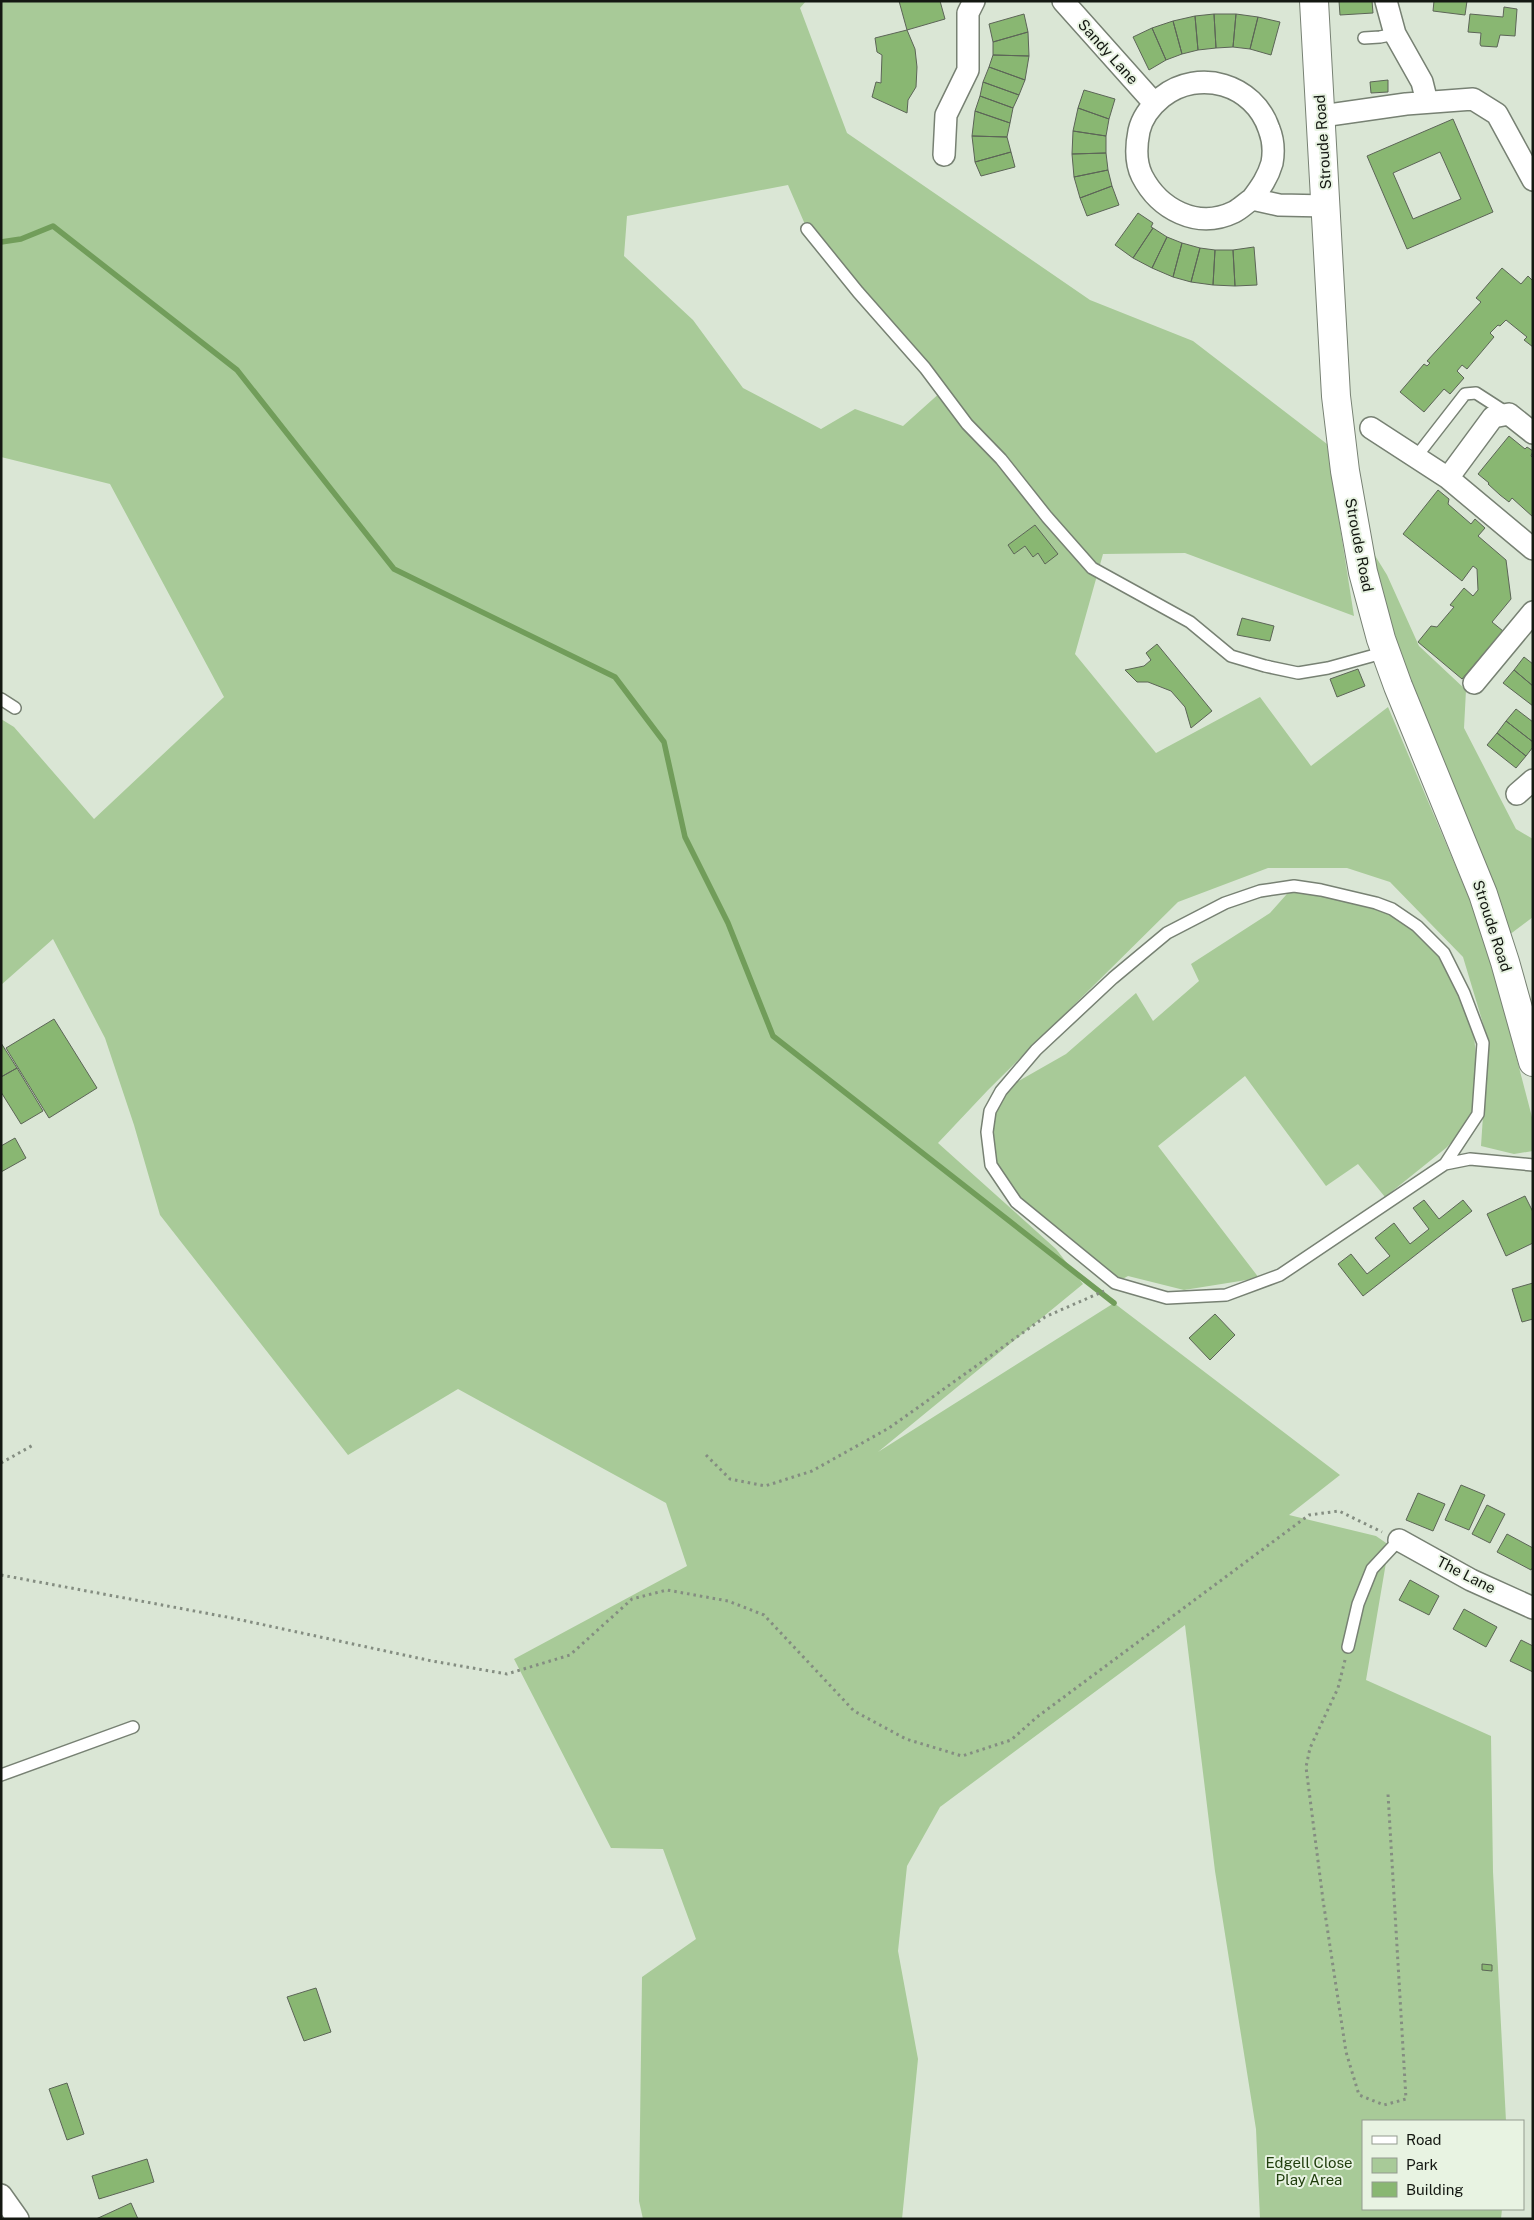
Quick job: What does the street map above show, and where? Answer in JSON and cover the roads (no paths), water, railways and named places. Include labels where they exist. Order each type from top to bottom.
[{"type":"street","name":"Sandy Lane","points":[[1063,1],[1154,103]]},
{"type":"street","name":"Stroude Road","points":[[1314,1],[1327,206],[1335,386],[1345,471],[1364,572],[1386,652],[1483,894],[1505,962],[1533,1062]]},
{"type":"street","points":[[1386,1],[1395,34],[1422,82],[1427,102]]},
{"type":"street","points":[[944,155],[946,115],[968,70],[969,5]]},
{"type":"street","points":[[1192,82],[1214,82],[1235,88],[1252,100],[1266,118],[1272,139],[1272,161],[1266,182],[1252,199],[1233,212],[1210,218],[1187,216],[1166,206],[1149,190],[1138,169],[1136,146],[1141,123],[1154,103],[1171,90],[1192,82]]},
{"type":"street","points":[[1322,116],[1427,102],[1473,99],[1488,107],[1500,119],[1533,180]]},
{"type":"street","points":[[1252,199],[1280,205],[1327,206]]},
{"type":"street","points":[[1448,478],[1494,417],[1509,414],[1533,433]]},
{"type":"street","points":[[1371,428],[1448,478],[1533,549]]},
{"type":"street","points":[[1474,683],[1533,612]]},
{"type":"street","points":[[1517,794],[1533,780]]},
{"type":"street","name":"The Lane","points":[[1400,1540],[1471,1580],[1533,1608]]},
{"type":"street","points":[[1,2195],[18,2219]]},
{"type":"lane","points":[[1364,38],[1395,34]]},
{"type":"lane","points":[[807,229],[858,292],[925,368],[967,424],[1001,459],[1092,568],[1190,622],[1232,656],[1265,666],[1298,672],[1328,668],[1386,652]]},
{"type":"lane","points":[[1416,457],[1465,394],[1476,393],[1509,414]]},
{"type":"lane","points":[[1,699],[15,708]]},
{"type":"lane","points":[[1444,1164],[1478,1114],[1483,1043],[1464,993],[1444,953],[1417,926],[1392,910],[1376,903],[1321,890],[1294,886],[1260,890],[1225,903],[1167,933],[1113,978],[1036,1050],[1001,1091],[990,1111],[987,1132],[991,1165],[1016,1202],[1115,1283],[1167,1298],[1226,1295],[1280,1275],[1444,1164],[1470,1158],[1533,1165]]},
{"type":"lane","points":[[1348,1647],[1358,1604],[1372,1569],[1400,1540]]},
{"type":"lane","points":[[1,1775],[133,1727]]},
{"type":"waterway","points":[[1,242],[21,239],[53,226],[237,370],[394,569],[615,677],[664,742],[685,837],[728,923],[773,1036],[1114,1303]]},
{"type":"park label","name":"Edgell Close Play Area","points":[[1309,2172]]}]
